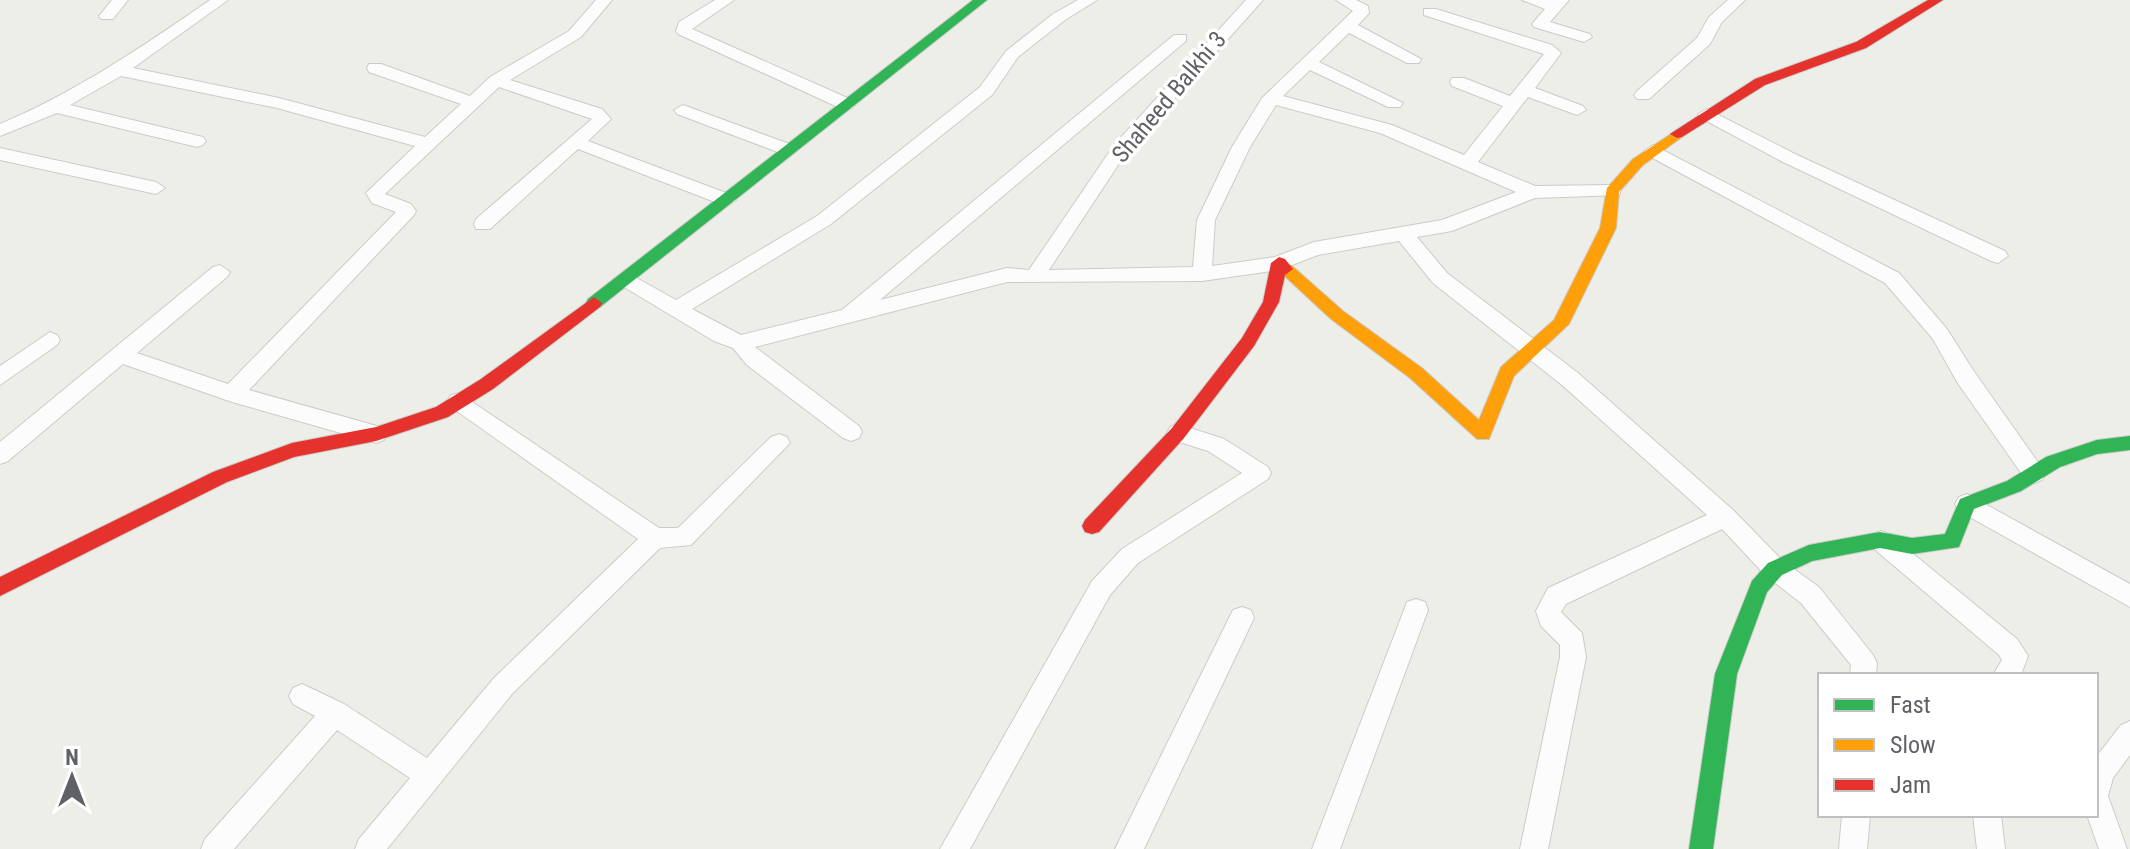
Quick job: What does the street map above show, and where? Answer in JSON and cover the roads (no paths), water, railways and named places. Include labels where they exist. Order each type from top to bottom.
[{"type":"street","points":[[107,16],[120,0]]},
{"type":"street","points":[[0,131],[55,107],[119,70],[198,5],[220,0]]},
{"type":"street","points":[[232,394],[407,211],[379,199],[375,193],[471,102],[496,81],[575,34],[604,0]]},
{"type":"street","points":[[726,0],[685,25],[684,31],[846,104]]},
{"type":"street","points":[[0,587],[220,477],[292,450],[376,434],[442,412],[626,279],[981,0]]},
{"type":"street","points":[[678,308],[824,220],[986,91],[1012,54],[1059,17],[1089,0]]},
{"type":"street","name":"Shaheed Balkhi 3","points":[[1034,277],[1120,149],[1255,0]]},
{"type":"street","points":[[1202,274],[1206,220],[1241,147],[1271,98],[1349,27],[1362,9],[1344,0]]},
{"type":"street","points":[[1530,0],[1559,3]]},
{"type":"street","points":[[1643,95],[1704,41],[1715,20],[1737,0]]},
{"type":"street","points":[[1279,263],[1337,315],[1416,373],[1483,434],[1507,372],[1530,348],[1561,324],[1608,228],[1612,191],[1638,162],[1760,82],[1861,45],[1937,0]]},
{"type":"street","points":[[1543,26],[1540,24],[1559,3]]},
{"type":"street","points":[[1430,12],[1553,53],[1468,162]]},
{"type":"street","points":[[1543,26],[1584,37]]},
{"type":"street","points":[[1532,44],[1543,26]]},
{"type":"street","points":[[1349,27],[1413,59]]},
{"type":"street","points":[[846,317],[1180,38]]},
{"type":"street","points":[[1308,63],[1394,103]]},
{"type":"street","points":[[375,68],[471,102]]},
{"type":"street","points":[[119,70],[279,103],[426,143]]},
{"type":"street","points":[[483,224],[599,125],[602,119],[596,113],[496,81]]},
{"type":"street","points":[[1458,82],[1577,110]]},
{"type":"street","points":[[1271,98],[1386,129],[1533,192]]},
{"type":"street","points":[[55,107],[197,141]]},
{"type":"street","points":[[683,110],[789,150]]},
{"type":"street","points":[[1707,114],[1775,152],[1998,256]]},
{"type":"street","points":[[578,143],[727,200]]},
{"type":"street","points":[[1653,151],[1892,278],[1940,334],[1965,376],[2034,474]]},
{"type":"street","points":[[0,154],[156,188]]},
{"type":"street","points":[[740,343],[1007,275],[1202,274],[1279,263],[1314,249],[1445,226],[1533,192],[1612,191]]},
{"type":"street","points":[[1403,233],[1440,278],[1570,379],[1725,517],[1775,569],[1810,595],[1864,663],[1863,673]]},
{"type":"street","points":[[1092,526],[1178,433],[1248,342],[1271,302],[1279,263]]},
{"type":"street","points":[[0,455],[220,272]]},
{"type":"street","points":[[626,279],[721,336],[740,343],[754,359],[851,432]]},
{"type":"street","points":[[0,377],[50,340]]},
{"type":"street","points":[[122,356],[232,394],[376,434]]},
{"type":"street","points":[[459,401],[655,538],[683,538],[779,443]]},
{"type":"street","points":[[954,849],[1101,588],[1130,556],[1260,473],[1216,445],[1178,433]]},
{"type":"street","points":[[1701,849],[1726,674],[1759,587],[1775,569],[1809,553],[1880,540],[1912,546],[1952,541],[1967,504],[2014,486],[2068,457],[2097,447],[2130,443]]},
{"type":"street","points":[[1967,504],[2130,596]]},
{"type":"street","points":[[1534,849],[1573,657],[1573,641],[1550,618],[1548,611],[1557,596],[1725,517]]},
{"type":"street","points":[[369,849],[503,686],[655,538]]},
{"type":"street","points":[[1880,540],[2008,647],[2015,656],[2007,673]]},
{"type":"street","points":[[1326,849],[1416,610]]},
{"type":"street","points":[[1129,849],[1242,618]]},
{"type":"street","points":[[302,696],[335,713],[431,776]]},
{"type":"street","points":[[215,849],[335,713]]},
{"type":"street","points":[[2098,782],[2100,773],[2130,734]]},
{"type":"street","points":[[2098,806],[2113,849]]},
{"type":"street","points":[[1853,849],[1856,817]]},
{"type":"street","points":[[1987,817],[1991,849]]}]
